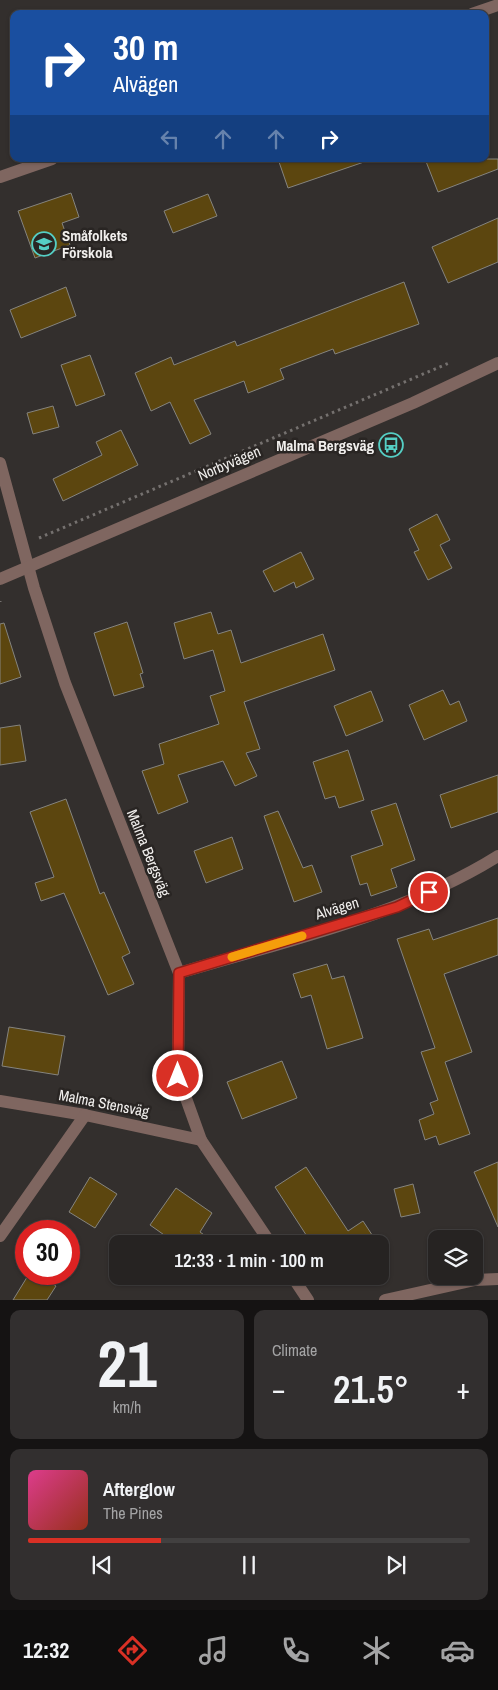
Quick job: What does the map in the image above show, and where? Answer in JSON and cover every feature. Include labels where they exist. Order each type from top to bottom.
[{"type":"street","points":[[484,10],[498,5]]},
{"type":"street","points":[[0,177],[43,162]]},
{"type":"street","name":"Norbyvägen","points":[[0,579],[413,403],[498,363]]},
{"type":"street","name":"Malma Bergsväg","points":[[0,463],[28,566],[66,684],[179,973],[178,1076],[201,1140],[265,1235]]},
{"type":"street","name":"Alvägen","points":[[179,973],[397,907],[477,870],[498,856]]},
{"type":"street","name":"Malma Stensväg","points":[[0,1101],[84,1115],[201,1140]]},
{"type":"street","points":[[0,1236],[84,1115]]},
{"type":"street","points":[[385,1300],[475,1280],[498,1279]]},
{"type":"street","points":[[298,1285],[308,1300]]},
{"type":"path","points":[[23,545],[454,361]]},
{"type":"building","points":[[489,159],[498,159],[498,169],[438,192],[426,162],[489,162]]},
{"type":"building","points":[[279,162],[364,162],[288,188]]},
{"type":"building","points":[[71,193],[79,217],[62,223],[70,245],[35,258],[18,211]]},
{"type":"building","points":[[208,194],[217,216],[173,233],[164,211]]},
{"type":"building","points":[[498,218],[498,262],[448,283],[432,247]]},
{"type":"building","points":[[404,282],[419,324],[335,354],[333,349],[280,369],[284,379],[248,393],[244,381],[194,400],[211,434],[190,444],[170,402],[151,411],[135,373],[171,357],[174,365],[235,341],[237,346]]},
{"type":"building","points":[[66,287],[76,316],[21,338],[10,310]]},
{"type":"building","points":[[90,355],[105,395],[76,406],[61,365]]},
{"type":"building","points":[[53,406],[59,427],[33,434],[27,413]]},
{"type":"building","points":[[121,430],[138,465],[63,501],[53,479],[102,455],[96,442]]},
{"type":"building","points":[[437,514],[450,540],[440,545],[452,568],[428,580],[414,552],[419,550],[409,529]]},
{"type":"building","points":[[301,552],[314,579],[296,588],[294,582],[274,592],[263,571]]},
{"type":"building","points":[[211,612],[218,634],[231,630],[241,663],[323,634],[335,670],[244,702],[260,749],[246,753],[257,776],[235,786],[223,761],[178,775],[188,802],[158,814],[142,771],[164,764],[159,744],[219,724],[210,696],[225,691],[213,650],[184,659],[174,623]]},
{"type":"building","points":[[127,622],[143,673],[140,674],[144,687],[114,696],[94,633]]},
{"type":"building","points":[[4,623],[21,677],[0,684],[0,624]]},
{"type":"building","points":[[443,690],[450,705],[459,701],[467,721],[424,740],[409,705]]},
{"type":"building","points":[[371,691],[383,721],[346,736],[334,706]]},
{"type":"building","points":[[20,725],[26,761],[0,765],[0,728]]},
{"type":"building","points":[[348,750],[364,800],[339,808],[335,796],[325,799],[313,762]]},
{"type":"building","points":[[498,775],[498,812],[451,828],[440,795]]},
{"type":"building","points":[[66,799],[100,894],[104,892],[130,953],[122,957],[134,984],[108,995],[64,893],[41,901],[35,883],[54,877],[30,812]]},
{"type":"building","points":[[396,803],[415,860],[391,869],[397,887],[371,896],[367,883],[360,885],[351,856],[383,845],[371,811]]},
{"type":"building","points":[[278,811],[303,868],[312,865],[322,892],[294,902],[264,816]]},
{"type":"building","points":[[232,837],[243,869],[206,883],[194,851]]},
{"type":"building","points":[[498,918],[498,955],[444,974],[472,1052],[445,1062],[470,1134],[439,1145],[436,1136],[425,1140],[419,1120],[434,1114],[430,1103],[438,1100],[421,1052],[435,1048],[397,939],[429,929],[433,940]]},
{"type":"building","points":[[327,964],[332,979],[344,976],[363,1038],[327,1049],[311,995],[301,998],[293,974]]},
{"type":"building","points":[[9,1027],[65,1036],[58,1075],[2,1066]]},
{"type":"building","points":[[282,1061],[297,1098],[242,1119],[227,1082]]},
{"type":"building","points":[[498,1162],[498,1227],[474,1172]]},
{"type":"building","points":[[306,1167],[348,1231],[363,1221],[372,1235],[306,1235],[275,1187]]},
{"type":"building","points":[[90,1177],[117,1194],[95,1228],[69,1212]]},
{"type":"building","points":[[413,1184],[420,1213],[401,1217],[394,1189]]},
{"type":"building","points":[[176,1188],[212,1213],[200,1232],[204,1235],[164,1235],[150,1225]]},
{"type":"building","points":[[22,1285],[56,1286],[47,1300],[13,1300]]},
{"type":"slow traffic","points":[[232,957],[302,936]]},
{"type":"place","name":"Småfolkets Förskola","points":[[44,244]]},
{"type":"place","name":"Malma Bergsväg","points":[[391,445]]},
{"type":"route","points":[[178,1076],[179,973],[397,907],[429,892]]}]
